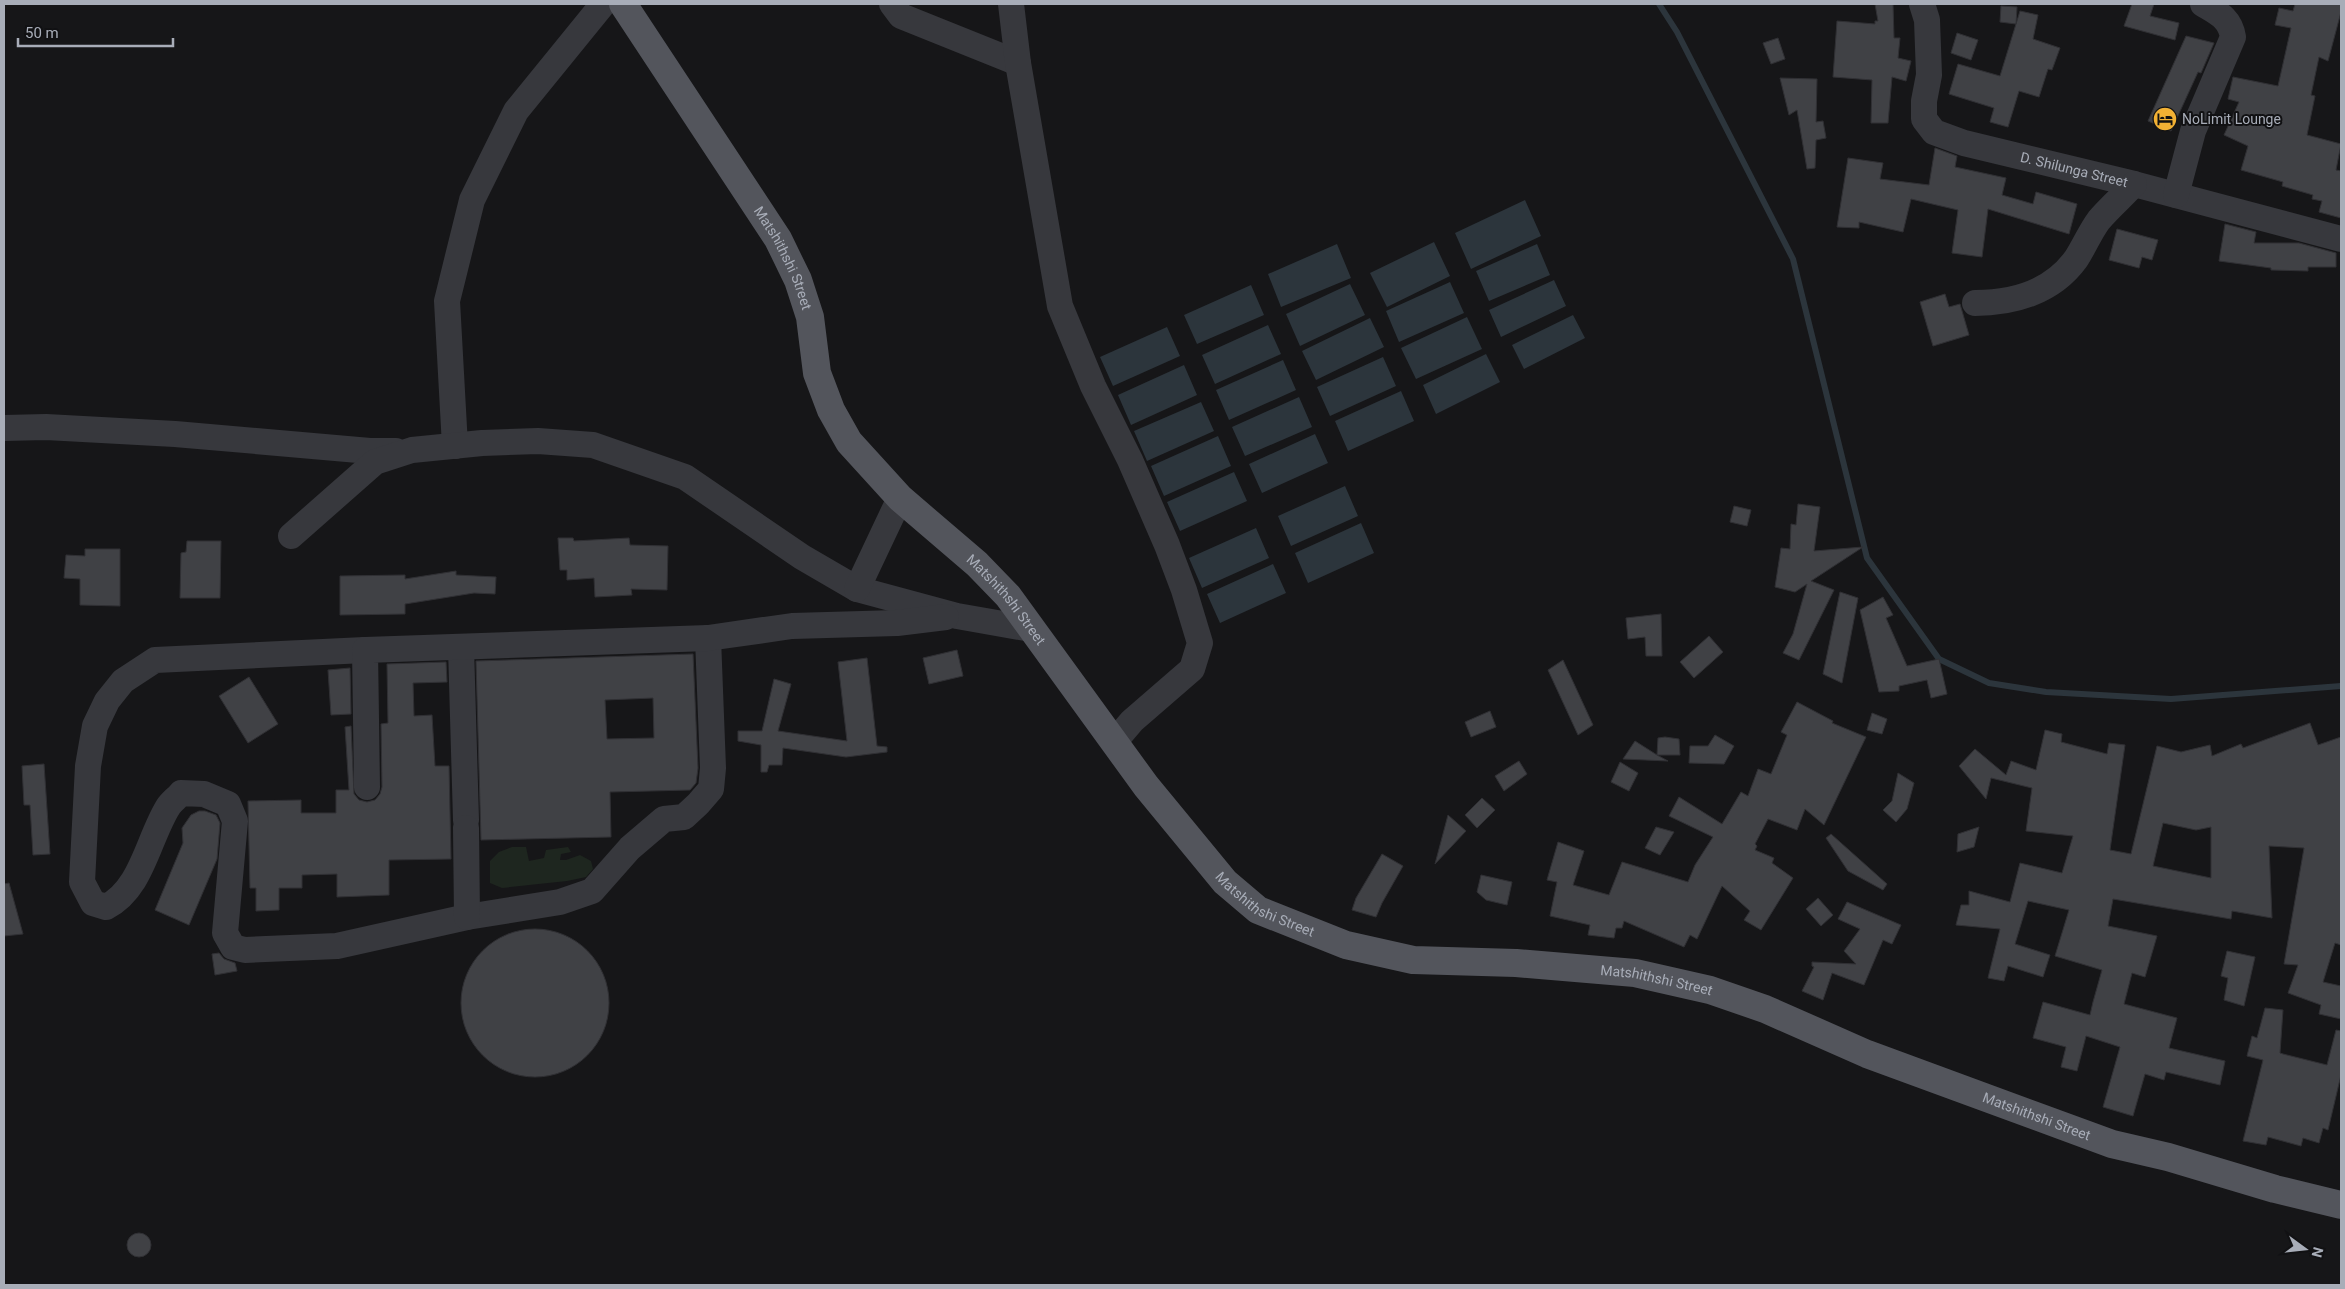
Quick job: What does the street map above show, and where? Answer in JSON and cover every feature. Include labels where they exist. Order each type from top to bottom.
[{"type":"main road","name":"Matshithshi Street","points":[[623,4],[778,240],[798,280],[810,317],[817,373],[831,410],[849,442],[900,498],[977,564],[1008,596],[1146,786],[1226,882],[1258,910],[1346,945],[1413,960],[1516,963],[1635,973],[1710,990],[1765,1008],[1867,1054],[2112,1144],[2168,1157],[2275,1189],[2341,1205]]},
{"type":"street","points":[[454,446],[447,301],[472,200],[516,111],[602,4]]},
{"type":"street","points":[[892,4],[901,16],[1018,63]]},
{"type":"street","points":[[1011,4],[1018,63],[1060,306],[1093,386],[1130,460],[1167,545],[1184,590],[1200,643],[1192,669],[1132,721],[1115,741]]},
{"type":"street","name":"D. Shilunga Street","points":[[1922,4],[1927,20],[1929,75],[1924,101],[1924,120],[1934,132],[1964,142],[2134,184],[2341,239]]},
{"type":"street","points":[[2176,195],[2192,131],[2233,37],[2232,29],[2226,17],[2203,4]]},
{"type":"street","points":[[1975,303],[1999,303],[2018,299],[2035,292],[2057,277],[2075,260],[2099,220],[2134,184]]},
{"type":"street","points":[[4,428],[46,427],[175,434],[370,451],[538,441],[593,445],[685,477],[802,557],[857,589],[957,616],[1031,629]]},
{"type":"street","points":[[291,536],[375,462],[412,450]]},
{"type":"street","points":[[857,589],[900,498]]},
{"type":"street","points":[[708,638],[713,768],[711,789],[684,817],[664,819],[630,848],[592,891],[560,902],[467,917],[337,946],[245,950],[233,947],[225,933],[235,821],[228,804],[204,794],[181,793],[168,806],[130,887],[118,902],[106,907],[93,903],[82,882],[88,766],[95,726],[107,700],[123,681],[155,660],[365,650],[708,638],[792,626],[897,623],[957,616]]},
{"type":"street","points":[[461,647],[467,917]]},
{"type":"street","points":[[365,650],[367,787]]},
{"type":"shaded area","points":[[1525,200],[1541,236],[1471,269],[1455,233]]},
{"type":"shaded area","points":[[1434,242],[1450,276],[1387,307],[1370,273]]},
{"type":"shaded area","points":[[1337,244],[1351,278],[1281,307],[1268,274]]},
{"type":"shaded area","points":[[1537,244],[1550,275],[1489,301],[1476,271]]},
{"type":"shaded area","points":[[1554,280],[1566,306],[1501,337],[1489,310]]},
{"type":"shaded area","points":[[1450,282],[1464,313],[1399,342],[1386,311]]},
{"type":"shaded area","points":[[1350,284],[1365,315],[1300,346],[1286,314]]},
{"type":"shaded area","points":[[1251,285],[1264,315],[1197,344],[1184,315]]},
{"type":"shaded area","points":[[1573,315],[1585,338],[1524,369],[1512,345]]},
{"type":"shaded area","points":[[1467,317],[1482,349],[1416,379],[1401,348]]},
{"type":"shaded area","points":[[1370,318],[1384,347],[1316,380],[1302,351]]},
{"type":"shaded area","points":[[1268,325],[1281,354],[1215,384],[1202,355]]},
{"type":"shaded area","points":[[1167,327],[1180,356],[1113,386],[1100,357]]},
{"type":"shaded area","points":[[1486,354],[1500,382],[1436,414],[1423,385]]},
{"type":"shaded area","points":[[1383,357],[1396,386],[1330,416],[1317,387]]},
{"type":"shaded area","points":[[1283,360],[1296,390],[1229,420],[1216,390]]},
{"type":"shaded area","points":[[1184,365],[1197,395],[1131,425],[1118,395]]},
{"type":"shaded area","points":[[1401,391],[1414,421],[1348,451],[1335,421]]},
{"type":"shaded area","points":[[1299,397],[1312,427],[1245,456],[1232,427]]},
{"type":"shaded area","points":[[1201,402],[1214,431],[1147,461],[1134,431]]},
{"type":"shaded area","points":[[1315,434],[1328,463],[1262,493],[1249,464]]},
{"type":"shaded area","points":[[1218,436],[1231,466],[1164,496],[1151,466]]},
{"type":"shaded area","points":[[1234,472],[1247,501],[1180,531],[1167,502]]},
{"type":"shaded area","points":[[1345,486],[1358,516],[1291,546],[1278,516]]},
{"type":"shaded area","points":[[1361,523],[1374,553],[1308,583],[1295,553]]},
{"type":"shaded area","points":[[1256,528],[1269,558],[1202,588],[1189,558]]},
{"type":"shaded area","points":[[1273,564],[1286,593],[1220,623],[1207,594]]},
{"type":"shaded area","points":[[512,847],[526,847],[529,861],[544,858],[546,850],[568,847],[571,852],[561,854],[560,860],[580,855],[591,861],[593,869],[586,877],[567,881],[502,888],[490,883],[490,861],[499,852]]},
{"type":"building","points":[[1875,4],[1893,4],[1894,38],[1900,38],[1898,58],[1911,61],[1906,81],[1892,77],[1888,123],[1871,123],[1872,80],[1833,77],[1837,21],[1875,24],[1875,21],[1878,21]]},
{"type":"building","points":[[2132,4],[2154,4],[2150,16],[2179,23],[2175,40],[2124,26]]},
{"type":"building","points":[[2295,4],[2341,4],[2341,12],[2328,61],[2319,57],[2311,95],[2315,96],[2307,135],[2341,144],[2336,170],[2341,171],[2341,218],[2319,212],[2322,201],[2312,199],[2313,195],[2282,186],[2283,182],[2241,170],[2248,146],[2224,135],[2239,102],[2228,99],[2233,77],[2278,86],[2291,28],[2275,25],[2279,8],[2293,11]]},
{"type":"building","points":[[2001,6],[2017,7],[2016,24],[2000,22]]},
{"type":"building","points":[[2020,11],[2038,15],[2033,39],[2060,48],[2052,70],[2048,69],[2039,97],[2019,91],[2008,127],[1990,122],[1994,108],[1949,94],[1958,64],[2000,76]]},
{"type":"building","points":[[1957,33],[1978,40],[1971,60],[1951,53]]},
{"type":"building","points":[[2186,36],[2214,43],[2201,73],[2198,72],[2171,131],[2148,121]]},
{"type":"building","points":[[1778,38],[1785,59],[1771,64],[1763,43]]},
{"type":"building","points":[[1780,78],[1817,79],[1816,122],[1823,121],[1826,138],[1816,140],[1815,168],[1807,169],[1797,110],[1789,115]]},
{"type":"building","points":[[1935,148],[1957,156],[1955,167],[2006,178],[2002,195],[2033,204],[2036,192],[2077,204],[2069,234],[1988,209],[1982,257],[1952,253],[1958,210],[1911,199],[1903,232],[1859,222],[1859,228],[1837,227],[1848,158],[1883,163],[1880,179],[1929,185]]},
{"type":"building","points":[[2225,224],[2256,232],[2254,243],[2299,243],[2336,253],[2336,267],[2308,267],[2308,271],[2271,270],[2271,268],[2219,261]]},
{"type":"building","points":[[2117,229],[2158,240],[2152,260],[2142,257],[2139,268],[2109,260]]},
{"type":"building","points":[[1945,294],[1949,307],[1960,304],[1969,335],[1933,346],[1920,302]]},
{"type":"building","points":[[1798,504],[1820,507],[1814,551],[1863,547],[1811,581],[1834,590],[1799,660],[1783,653],[1793,634],[1807,584],[1795,592],[1775,587],[1781,548],[1790,549],[1791,524],[1796,525]]},
{"type":"building","points":[[1734,506],[1751,510],[1747,526],[1730,522]]},
{"type":"building","points":[[558,538],[573,538],[574,541],[629,538],[630,545],[668,546],[667,590],[631,589],[632,595],[595,597],[594,578],[567,580],[567,570],[560,570]]},
{"type":"building","points":[[187,541],[221,541],[220,598],[180,598],[181,553],[186,552]]},
{"type":"building","points":[[85,549],[120,549],[120,606],[80,605],[80,579],[64,578],[66,555],[85,556]]},
{"type":"building","points":[[456,571],[456,575],[496,577],[495,594],[474,593],[405,604],[405,614],[340,615],[340,576],[405,575],[405,579]]},
{"type":"building","points":[[1840,592],[1858,598],[1842,683],[1823,674]]},
{"type":"building","points":[[1883,597],[1893,615],[1886,618],[1907,666],[1939,659],[1947,694],[1931,698],[1927,680],[1899,686],[1899,691],[1879,692],[1860,610]]},
{"type":"building","points":[[1661,614],[1662,656],[1646,656],[1645,637],[1628,639],[1626,618]]},
{"type":"building","points":[[1709,636],[1723,652],[1694,678],[1680,662]]},
{"type":"building","points":[[957,650],[963,676],[929,684],[923,658]]},
{"type":"building","points":[[693,654],[698,768],[696,783],[690,790],[610,792],[611,837],[481,840],[476,661]],"holes":[[[653,698],[654,738],[607,739],[605,700]]]},
{"type":"building","points":[[867,658],[877,746],[887,747],[887,752],[846,757],[783,748],[782,765],[769,765],[767,772],[761,772],[761,745],[738,741],[738,731],[762,731],[774,679],[791,684],[778,731],[847,741],[838,662]]},
{"type":"building","points":[[1563,660],[1593,725],[1578,735],[1548,670]]},
{"type":"building","points":[[446,662],[447,682],[413,683],[414,716],[432,715],[435,766],[449,766],[451,859],[389,860],[389,895],[337,897],[337,874],[302,875],[302,888],[279,888],[279,910],[256,911],[256,888],[250,888],[248,801],[301,800],[301,813],[336,813],[336,790],[349,790],[345,727],[351,726],[354,794],[359,800],[367,802],[375,800],[380,794],[382,787],[381,724],[388,723],[387,664]]},
{"type":"building","points":[[350,668],[351,714],[331,715],[328,670]]},
{"type":"building","points":[[249,677],[278,724],[248,743],[219,696]]},
{"type":"building","points":[[1797,702],[1833,721],[1832,723],[1866,737],[1824,825],[1805,809],[1797,830],[1768,819],[1755,844],[1757,846],[1755,850],[1774,858],[1772,863],[1793,878],[1761,930],[1744,920],[1750,911],[1722,886],[1697,939],[1690,935],[1684,947],[1624,921],[1622,928],[1616,928],[1614,938],[1588,935],[1590,925],[1550,916],[1557,882],[1547,880],[1558,842],[1584,851],[1573,885],[1609,895],[1622,862],[1688,882],[1695,865],[1713,837],[1669,816],[1679,797],[1722,824],[1741,792],[1748,796],[1758,769],[1771,774],[1787,735],[1781,732]]},
{"type":"building","points":[[1490,711],[1496,727],[1471,737],[1465,722]]},
{"type":"building","points":[[1872,713],[1887,719],[1882,734],[1867,730]]},
{"type":"building","points":[[2310,723],[2318,745],[2341,737],[2341,945],[2335,943],[2323,982],[2341,986],[2341,1019],[2319,1014],[2321,1005],[2288,993],[2298,965],[2284,964],[2304,848],[2269,846],[2272,918],[2232,911],[2231,919],[2113,899],[2108,926],[2157,936],[2145,977],[2132,973],[2124,1004],[2177,1018],[2169,1048],[2225,1061],[2220,1085],[2166,1072],[2164,1080],[2145,1074],[2133,1116],[2103,1107],[2120,1047],[2086,1036],[2077,1071],[2061,1067],[2066,1047],[2033,1038],[2043,1002],[2090,1015],[2102,970],[2055,956],[2069,910],[2028,901],[2015,944],[2050,955],[2043,977],[2008,966],[2004,981],[1988,978],[2000,929],[1956,925],[1961,905],[1969,905],[1969,891],[2010,902],[2020,863],[2062,873],[2073,836],[2026,831],[2032,788],[1991,778],[1986,799],[1959,766],[1975,749],[2006,775],[2011,761],[2036,770],[2045,730],[2062,734],[2061,742],[2107,754],[2109,743],[2125,745],[2110,850],[2131,854],[2157,746],[2181,752],[2210,745],[2212,756],[2241,744],[2243,748]],"holes":[[[2163,823],[2196,830],[2211,827],[2211,878],[2153,866]]]},
{"type":"building","points":[[1715,735],[1734,746],[1724,764],[1689,763],[1690,746],[1708,746]]},
{"type":"building","points":[[1658,738],[1679,739],[1680,755],[1657,755]]},
{"type":"building","points":[[1635,741],[1657,755],[1668,761],[1623,759]]},
{"type":"building","points":[[1519,761],[1527,774],[1504,791],[1495,776]]},
{"type":"building","points":[[1620,762],[1638,773],[1629,791],[1611,782]]},
{"type":"building","points":[[44,764],[50,854],[33,855],[30,805],[24,805],[22,766]]},
{"type":"building","points":[[1898,773],[1914,783],[1907,809],[1896,822],[1883,810],[1892,801]]},
{"type":"building","points":[[1482,798],[1495,810],[1477,828],[1465,815]]},
{"type":"building","points":[[199,811],[216,815],[220,823],[217,859],[189,925],[155,910],[183,843],[182,828],[191,815]]},
{"type":"building","points":[[1448,815],[1466,831],[1435,864]]},
{"type":"building","points":[[1656,827],[1674,832],[1660,855],[1645,848]]},
{"type":"building","points":[[1979,827],[1974,847],[1957,852],[1958,834]]},
{"type":"building","points":[[1831,834],[1887,884],[1883,890],[1848,871],[1826,838]]},
{"type":"building","points":[[1382,854],[1403,866],[1376,917],[1352,910],[1356,898]]},
{"type":"building","points":[[1481,875],[1512,882],[1507,905],[1486,900],[1477,892]]},
{"type":"building","points":[[9,883],[23,934],[4,936],[4,884]]},
{"type":"building","points":[[1818,898],[1833,915],[1821,926],[1806,909]]},
{"type":"building","points":[[1847,902],[1901,925],[1892,944],[1883,940],[1864,985],[1832,973],[1823,1000],[1802,991],[1814,967],[1812,962],[1856,964],[1844,951],[1860,929],[1838,919]]},
{"type":"building","points":[[535,929],[549,930],[563,935],[576,941],[587,951],[597,962],[603,975],[608,989],[608,1017],[603,1031],[597,1044],[587,1055],[576,1065],[563,1071],[549,1076],[535,1077],[521,1076],[507,1071],[494,1065],[483,1055],[473,1044],[467,1031],[462,1017],[461,1003],[462,989],[467,975],[473,962],[483,951],[494,941],[507,935],[521,930]]},
{"type":"building","points":[[2227,951],[2255,957],[2244,1006],[2224,1000],[2228,978],[2221,976]]},
{"type":"building","points":[[219,953],[224,959],[235,963],[237,971],[215,975],[212,954]]},
{"type":"building","points":[[2265,1008],[2283,1010],[2280,1053],[2283,1054],[2327,1065],[2336,1030],[2341,1031],[2341,1075],[2328,1130],[2323,1128],[2319,1143],[2303,1138],[2301,1146],[2268,1137],[2266,1145],[2243,1141],[2263,1060],[2247,1056],[2252,1036],[2257,1038]]},
{"type":"building","points":[[139,1233],[148,1236],[151,1245],[148,1254],[139,1257],[130,1254],[127,1245],[130,1236]]},
{"type":"waterway","points":[[1659,4],[1677,32],[1793,259],[1867,558],[1939,659],[1989,683],[2046,692],[2171,699],[2341,686]]},
{"type":"place","name":"NoLimit Lounge","points":[[2165,119]]}]
